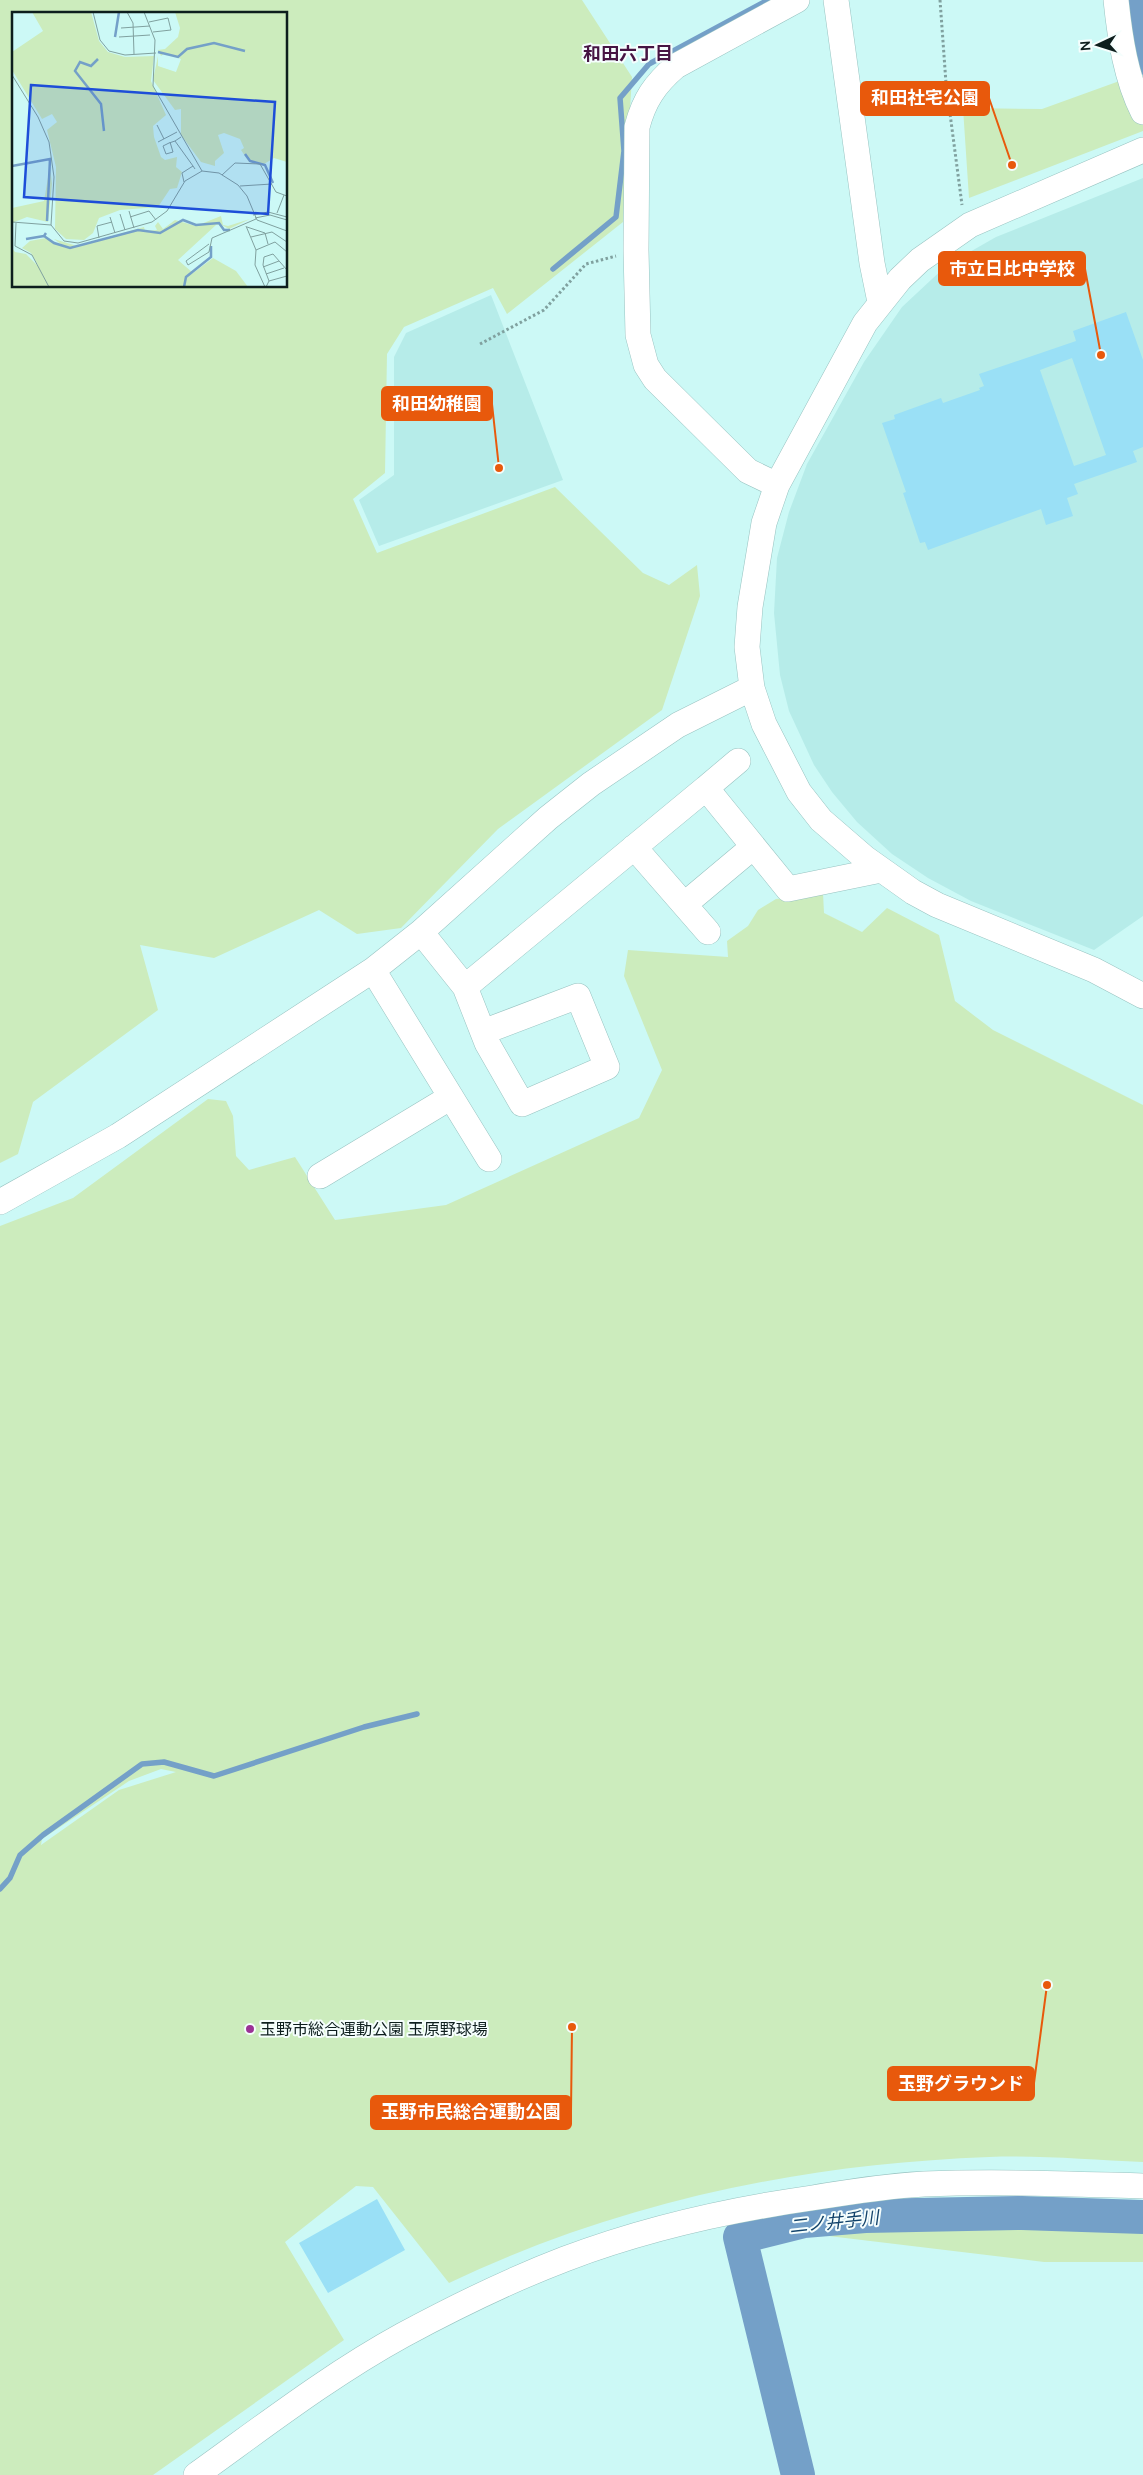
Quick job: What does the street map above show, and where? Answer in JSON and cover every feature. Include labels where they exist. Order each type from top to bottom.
[{"type":"street","points":[[777,484],[748,471],[655,379],[646,364],[638,335],[636,250],[637,127],[649,93],[676,66],[796,0]]},
{"type":"street","points":[[836,0],[872,263],[880,302]]},
{"type":"street","points":[[1116,0],[1126,64],[1133,93],[1143,112]]},
{"type":"street","points":[[1143,150],[970,224],[920,260],[880,302],[865,323],[777,484],[764,522],[750,606],[748,647],[752,688],[764,724],[799,792],[821,820],[881,870],[913,892],[938,905],[1094,970],[1143,996]]},
{"type":"street","points":[[0,1202],[118,1136],[374,970],[421,932],[548,818],[591,784],[678,725],[752,688]]},
{"type":"street","points":[[465,988],[738,761]]},
{"type":"street","points":[[706,788],[788,889],[881,870]]},
{"type":"street","points":[[634,847],[708,932]]},
{"type":"street","points":[[685,904],[753,847]]},
{"type":"street","points":[[421,932],[465,988],[483,1032],[522,1104],[607,1067],[578,996],[483,1032]]},
{"type":"street","points":[[374,970],[489,1159]]},
{"type":"street","points":[[320,1176],[451,1097]]},
{"type":"street","points":[[196,2475],[323,2384],[402,2336],[492,2291],[565,2259],[658,2229],[763,2205],[849,2192],[921,2184],[1018,2182],[1143,2186]]},
{"type":"path","points":[[940,0],[947,92],[961,203],[970,224]]},
{"type":"path","points":[[850,98],[911,91],[947,92]]},
{"type":"path","points":[[480,344],[544,310],[586,264],[636,250]]},
{"type":"shaded area","points":[[1143,178],[1143,916],[1094,950],[971,901],[928,878],[892,854],[857,822],[832,792],[814,765],[789,711],[780,675],[774,613],[777,558],[789,512],[807,464],[864,362],[902,307],[947,265],[996,237]]},
{"type":"shaded area","points":[[491,295],[563,480],[379,546],[359,500],[394,475],[394,357],[406,333]]},
{"type":"green space","points":[[0,0],[582,0],[632,77],[623,222],[507,314],[493,288],[404,327],[387,354],[385,473],[353,499],[377,553],[555,487],[643,573],[669,585],[697,565],[700,596],[662,710],[498,829],[401,928],[357,934],[319,910],[214,958],[140,945],[158,1010],[33,1102],[18,1154],[0,1163]]},
{"type":"green space","points":[[1125,79],[1143,124],[1143,131],[969,198],[963,108],[1042,109]]},
{"type":"green space","points":[[823,893],[824,913],[862,932],[887,908],[939,935],[955,1001],[993,1030],[1143,1105],[1143,2162],[1047,2157],[989,2157],[849,2168],[780,2179],[712,2192],[645,2209],[579,2230],[513,2255],[449,2283],[373,2187],[356,2186],[285,2242],[344,2340],[153,2475],[0,2475],[0,1226],[73,1198],[208,1099],[226,1101],[233,1116],[236,1156],[249,1170],[295,1157],[335,1220],[446,1205],[639,1118],[662,1070],[624,976],[628,950],[728,957],[727,941],[748,926],[758,910],[776,899]],"holes":[[[161,1769],[176,1772],[119,1790],[41,1845],[42,1839],[129,1781]]]},
{"type":"green space","points":[[990,2202],[1143,2207],[1143,2262],[1044,2262],[812,2234],[815,2220],[862,2211]]},
{"type":"building","points":[[1126,312],[1143,360],[1143,447],[1133,451],[1137,462],[1074,484],[1078,494],[1067,498],[1073,516],[1046,525],[1041,509],[928,550],[925,542],[920,543],[903,493],[906,492],[882,423],[895,419],[894,415],[941,398],[943,403],[980,390],[979,388],[984,386],[979,374],[1076,341],[1073,331]],"holes":[[[1072,358],[1106,455],[1074,466],[1040,370]]]},
{"type":"building","points":[[377,2199],[405,2250],[328,2293],[299,2243]]},
{"type":"waterway","points":[[553,269],[616,217],[624,151],[620,98],[649,64],[768,0]]},
{"type":"waterway","points":[[1129,0],[1131,34],[1136,59]]},
{"type":"waterway","points":[[0,1889],[10,1878],[20,1855],[43,1835],[142,1764],[164,1762],[214,1776],[364,1727],[417,1714]]},
{"type":"waterway","name":"二ノ井手川","points":[[798,2475],[740,2237],[804,2221],[865,2216],[1022,2213],[1143,2217]]},
{"type":"place","name":"和田社宅公園","points":[[1012,165]]},
{"type":"place","name":"市立日比中学校","points":[[1101,355]]},
{"type":"place","name":"和田幼稚園","points":[[499,468]]},
{"type":"place","name":"玉野グラウンド","points":[[1047,1985]]},
{"type":"place","name":"玉野市民総合運動公園","points":[[572,2027]]},
{"type":"place","name":"玉野市総合運動公園 玉原野球場","points":[[250,2029]]},
{"type":"district","name":"和田六丁目","points":[[628,53]]}]
